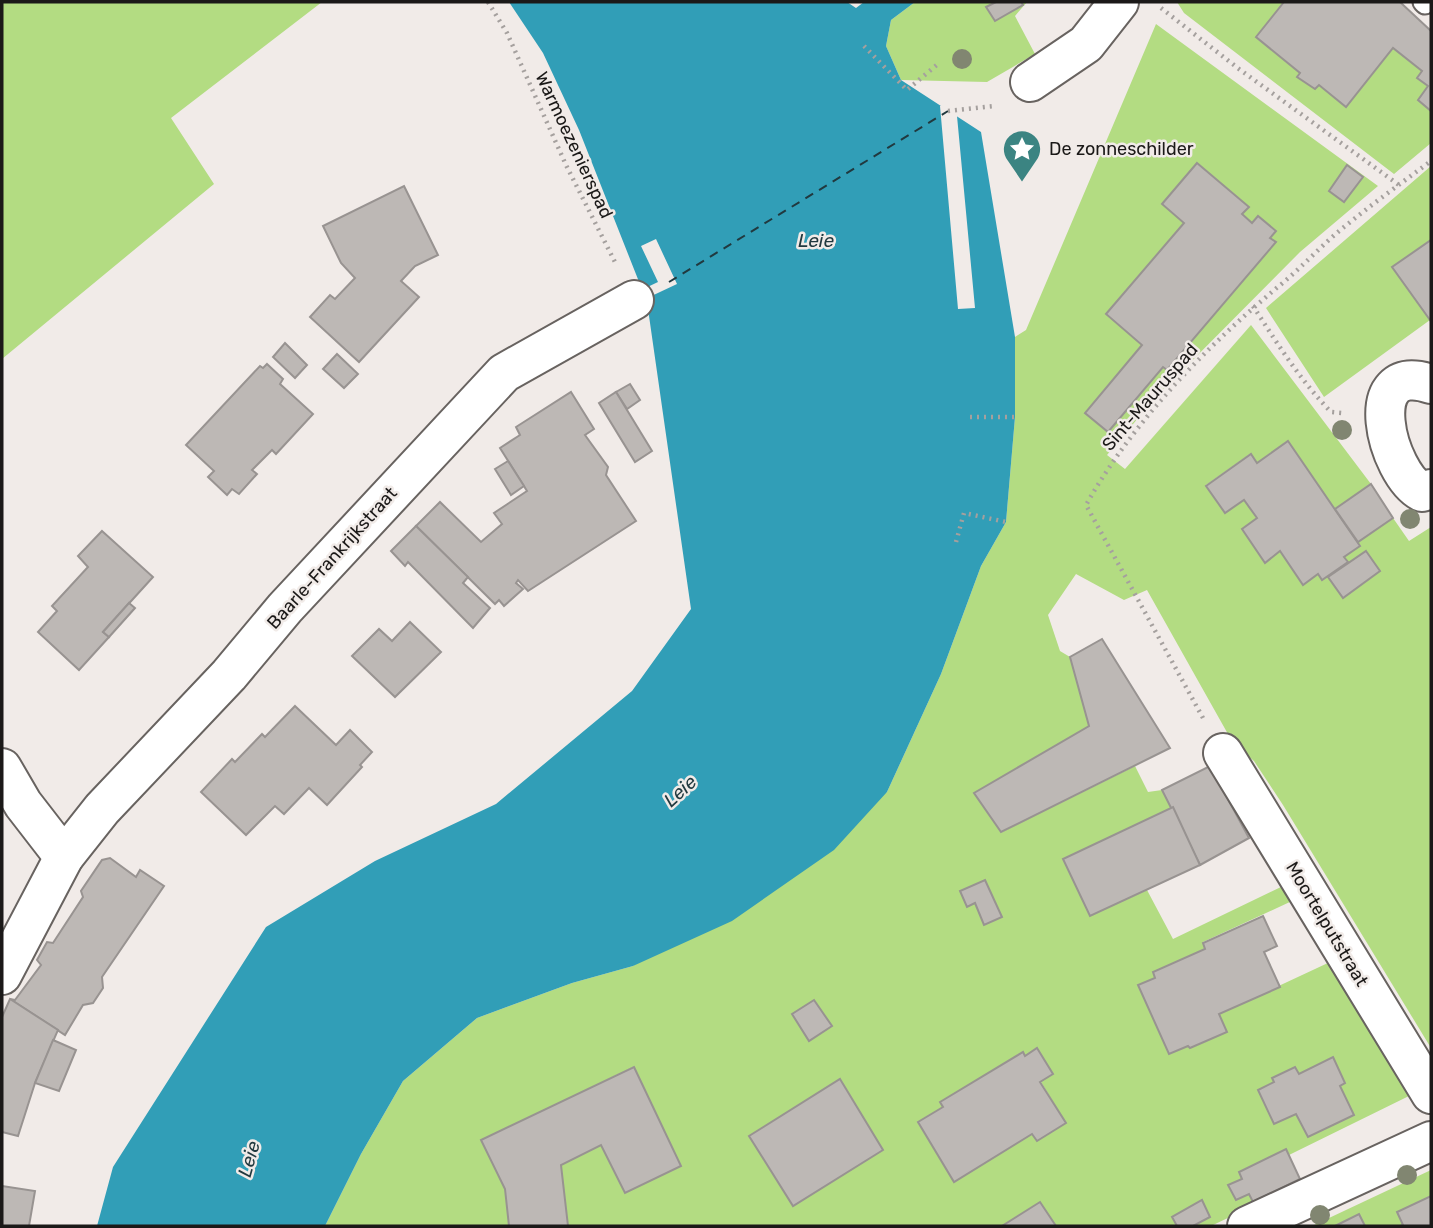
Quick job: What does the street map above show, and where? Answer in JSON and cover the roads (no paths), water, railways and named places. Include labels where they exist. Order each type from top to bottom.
[{"type":"street","points":[[1030,82],[1086,44],[1119,2]]},
{"type":"street","name":"Baarle-Frankrijkstraat","points":[[2,975],[64,857],[102,809],[229,675],[285,608],[504,373],[634,300]]},
{"type":"street","points":[[1431,384],[1410,379],[1398,383],[1387,393],[1384,415],[1393,452],[1406,478],[1422,492],[1431,489]]},
{"type":"street","name":"Moortelputstraat","points":[[1223,753],[1431,1094]]},
{"type":"street","points":[[2,768],[23,804],[64,857]]},
{"type":"street","points":[[1247,1226],[1431,1140]]},
{"type":"water","name":"Leie","points":[[509,2],[847,2],[856,8],[864,2],[915,2],[891,20],[886,46],[901,80],[981,132],[1015,337],[1015,417],[1006,522],[981,566],[941,674],[887,792],[834,850],[732,921],[633,966],[572,983],[477,1018],[403,1081],[361,1154],[325,1226],[97,1226],[113,1167],[266,927],[375,861],[496,804],[632,691],[691,609],[647,302],[579,130],[543,53]]},
{"type":"place","name":"De zonneschilder","points":[[1022,183]]}]
